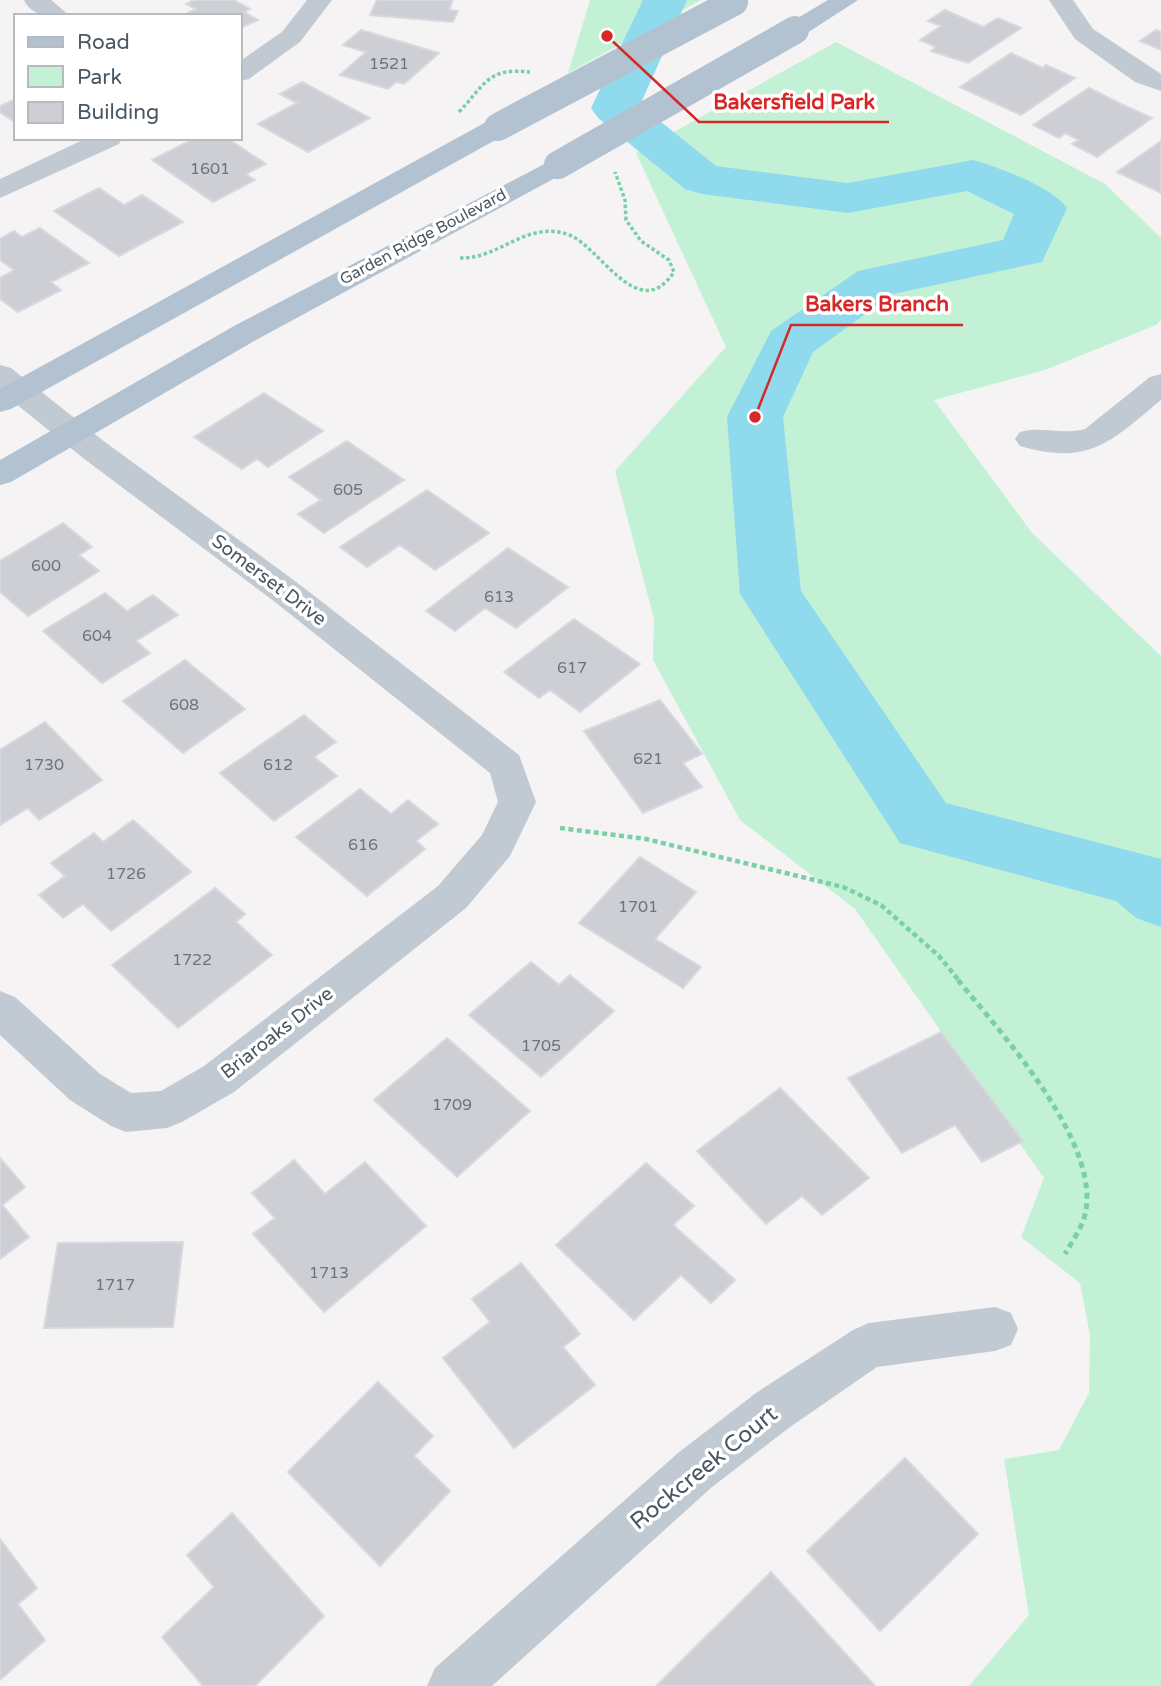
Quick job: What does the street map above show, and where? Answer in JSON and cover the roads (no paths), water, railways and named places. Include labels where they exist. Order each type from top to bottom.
[{"type":"main road","name":"Garden Ridge Boulevard","points":[[0,474],[245,333],[558,165],[846,0]]},
{"type":"main road","points":[[7,389],[736,1]]},
{"type":"street","points":[[242,72],[291,37],[320,0]]},
{"type":"street","points":[[1061,0],[1084,34],[1144,76],[1161,83]]},
{"type":"street","points":[[36,1],[55,14]]},
{"type":"street","points":[[0,190],[105,140]]},
{"type":"street","points":[[1031,439],[1074,443],[1097,437],[1161,384]]},
{"type":"street","name":"Somerset Drive","points":[[7,389],[73,433],[287,593],[506,765],[517,802]]},
{"type":"street","name":"Briaroaks Drive","points":[[0,1009],[85,1087],[126,1113],[167,1109],[219,1079],[452,897],[496,845],[517,802]]},
{"type":"street","name":"Rockcreek Court","points":[[453,1686],[695,1470],[772,1410],[869,1346],[995,1329]]},
{"type":"waterway","points":[[665,0],[615,108],[702,179],[848,198],[973,175],[1042,208],[1024,251],[876,282],[790,343],[755,417],[771,594],[924,824],[1137,879],[1161,898]]},
{"type":"place","name":"Bakersfield Park","points":[[607,36]]},
{"type":"place","name":"Bakers Branch","points":[[755,417]]}]
